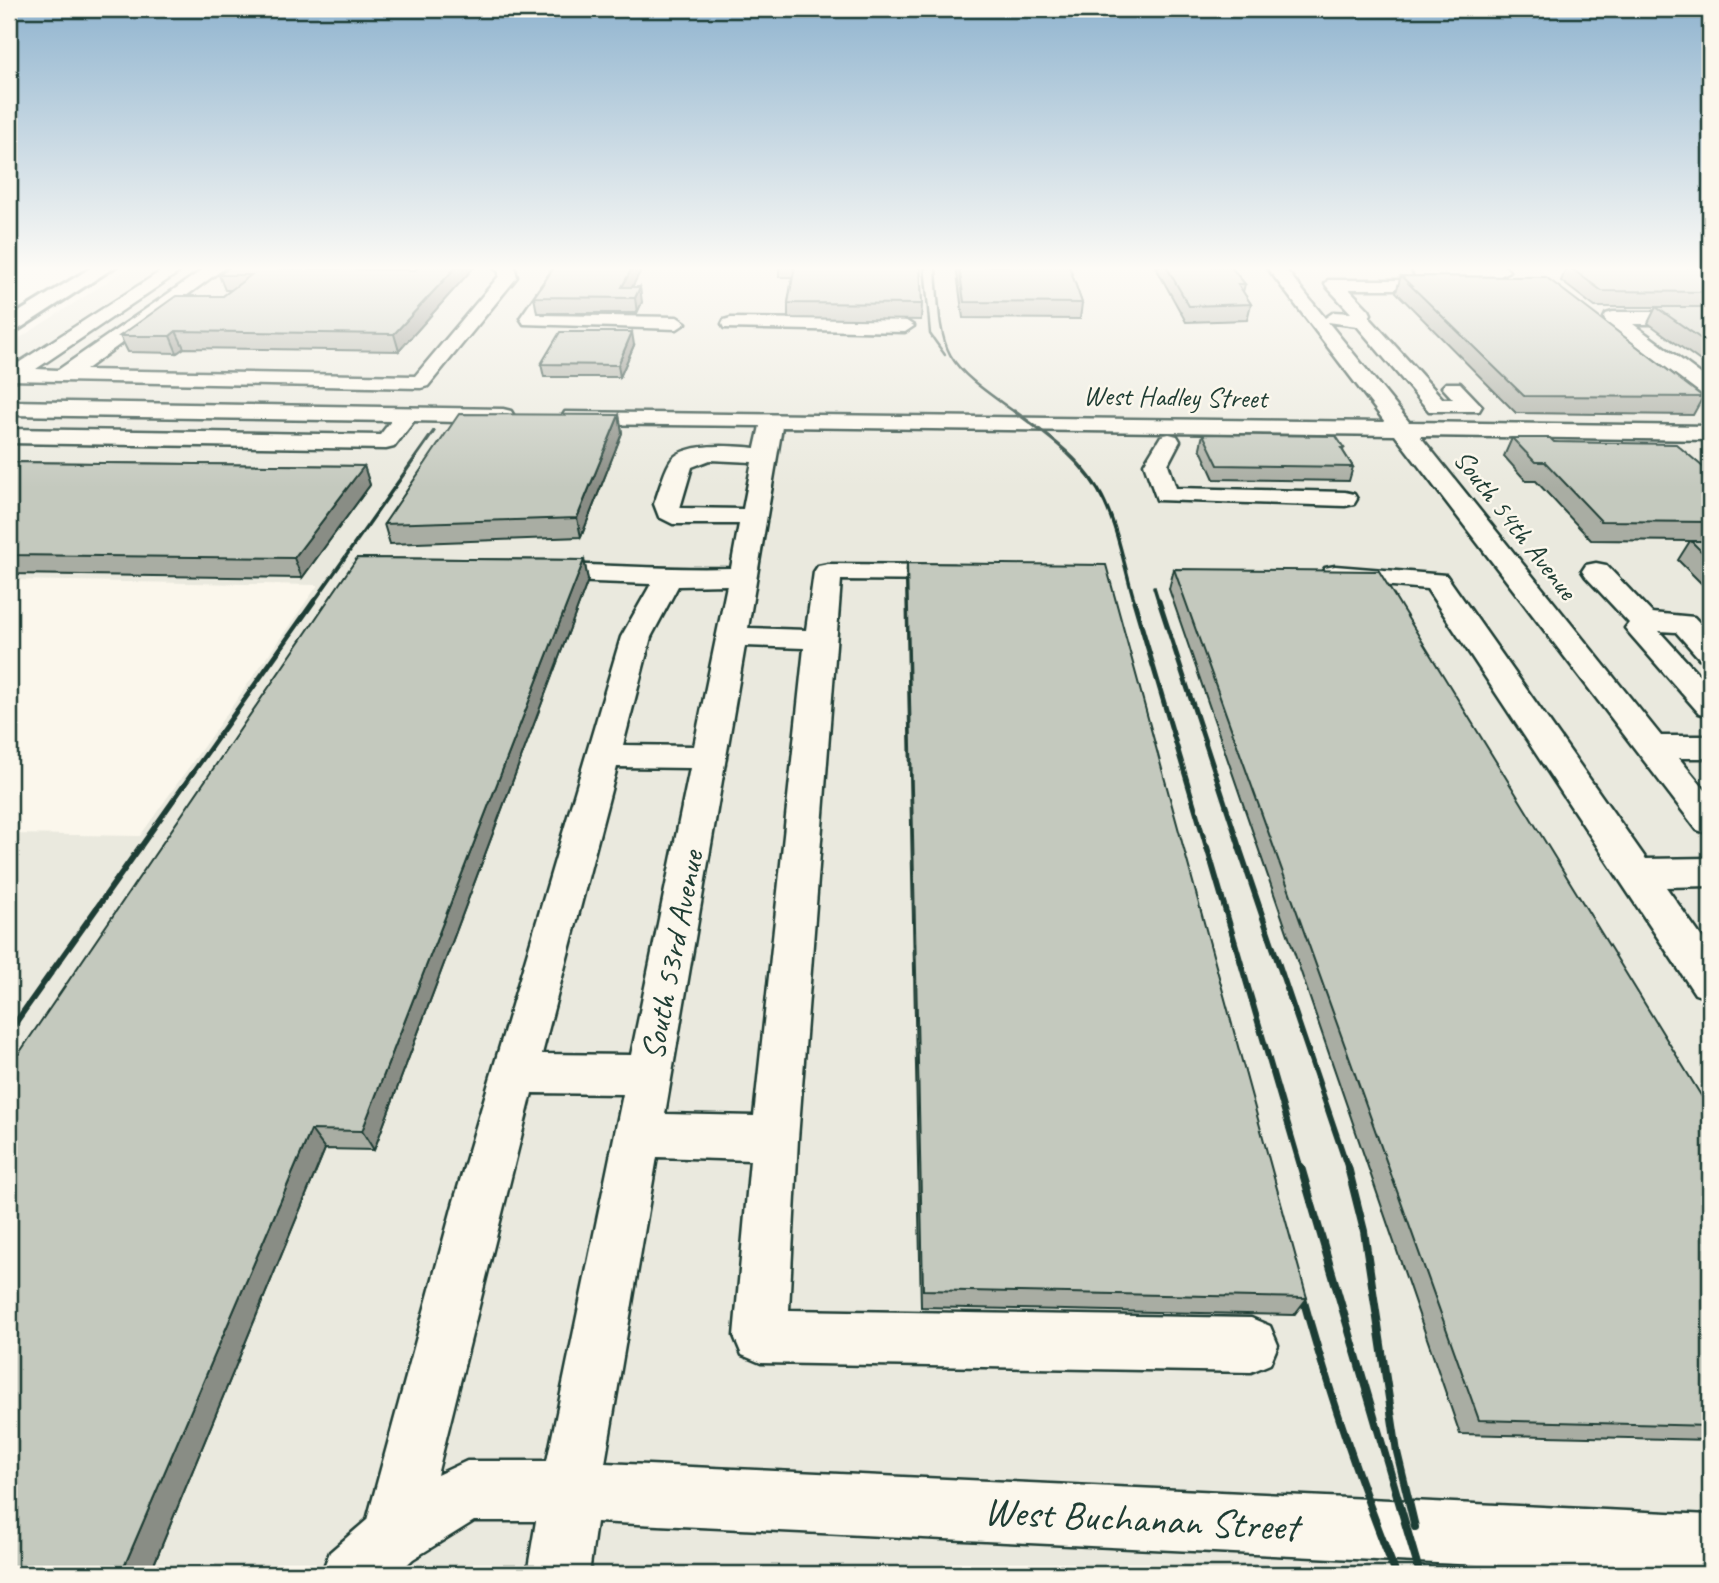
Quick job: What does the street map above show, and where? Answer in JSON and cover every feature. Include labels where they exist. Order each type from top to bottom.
[{"type":"street","points":[[68,340],[15,375],[421,382],[456,340]]},
{"type":"street","points":[[63,376],[114,340]]},
{"type":"street","name":"South 54th Avenue","points":[[1331,340],[1710,821]]},
{"type":"street","points":[[1380,340],[1437,406],[1471,406],[1453,387]]},
{"type":"street","points":[[1642,340],[1710,391]]},
{"type":"street","points":[[12,411],[529,416]]},
{"type":"street","points":[[206,439],[235,412]]},
{"type":"street","points":[[9,436],[386,442],[408,414]]},
{"type":"street","name":"West Hadley Street","points":[[556,417],[769,438],[1401,429],[1710,433]]},
{"type":"street","points":[[754,517],[673,516],[668,512],[667,504],[681,463],[687,459],[769,438]]},
{"type":"street","name":"South 53rd Avenue","points":[[558,1574],[769,438]]},
{"type":"street","points":[[1169,441],[1156,464],[1166,495],[1345,499]]},
{"type":"street","points":[[1596,571],[1644,622],[1684,623],[1710,652]]},
{"type":"street","points":[[508,572],[631,573],[668,578],[743,576]]},
{"type":"street","points":[[974,574],[828,572],[775,1139],[761,1336],[1251,1345]]},
{"type":"street","points":[[1311,574],[1372,574],[1407,581],[1436,581],[1710,982]]},
{"type":"street","points":[[372,1556],[479,1201],[636,637],[668,578]]},
{"type":"street","points":[[1644,622],[1640,628],[1710,706]]},
{"type":"street","points":[[731,637],[820,639]]},
{"type":"street","points":[[1652,747],[1710,747]]},
{"type":"street","points":[[604,756],[708,757]]},
{"type":"street","points":[[1636,873],[1710,872]]},
{"type":"street","points":[[515,1073],[649,1075]]},
{"type":"street","points":[[638,1135],[775,1139]]},
{"type":"street","name":"West Buchanan Street","points":[[372,1556],[467,1492],[572,1491],[1710,1546]]},
{"type":"shaded area","points":[[17,340],[1710,340],[1710,1574],[9,1574],[9,834],[140,836],[318,585],[9,580],[9,345]]},
{"type":"building","points":[[555,340],[629,340],[618,365],[541,364]]},
{"type":"building","points":[[1466,340],[1628,340],[1703,397],[1524,396]]},
{"type":"building","points":[[459,414],[619,415],[577,518],[384,524]]},
{"type":"building","points":[[1203,434],[1336,436],[1353,467],[1218,465]]},
{"type":"building","points":[[1512,438],[1550,438],[1554,442],[1676,444],[1710,473],[1710,522],[1601,521],[1545,462],[1535,462]]},
{"type":"building","points":[[9,462],[364,466],[294,558],[9,555]]},
{"type":"building","points":[[1691,541],[1710,541],[1710,560]]},
{"type":"building","points":[[357,558],[584,560],[362,1131],[311,1130],[121,1574],[9,1574],[9,1068]]},
{"type":"building","points":[[907,563],[1106,565],[1307,1298],[923,1290]]},
{"type":"building","points":[[1174,569],[1379,571],[1710,1110],[1710,1426],[1479,1420]]},
{"type":"railway","points":[[934,340],[945,355]]},
{"type":"railway","points":[[944,340],[959,367],[1016,413]]},
{"type":"railway","points":[[1014,411],[1066,451],[1097,489],[1114,527],[1135,603]]},
{"type":"railway","points":[[313,603],[434,431]]},
{"type":"railway","points":[[1154,587],[1159,603]]},
{"type":"railway","points":[[139,849],[314,601]]},
{"type":"railway","points":[[1134,601],[1207,849]]},
{"type":"railway","points":[[1159,601],[1240,849]]},
{"type":"railway","points":[[9,1032],[140,847]]},
{"type":"railway","points":[[1207,847],[1301,1169]]},
{"type":"railway","points":[[1239,847],[1348,1169]]},
{"type":"railway","points":[[1301,1167],[1420,1574]]},
{"type":"railway","points":[[1348,1167],[1364,1231],[1397,1452],[1415,1527]]},
{"type":"railway","points":[[1299,1284],[1343,1430],[1396,1574]]}]
